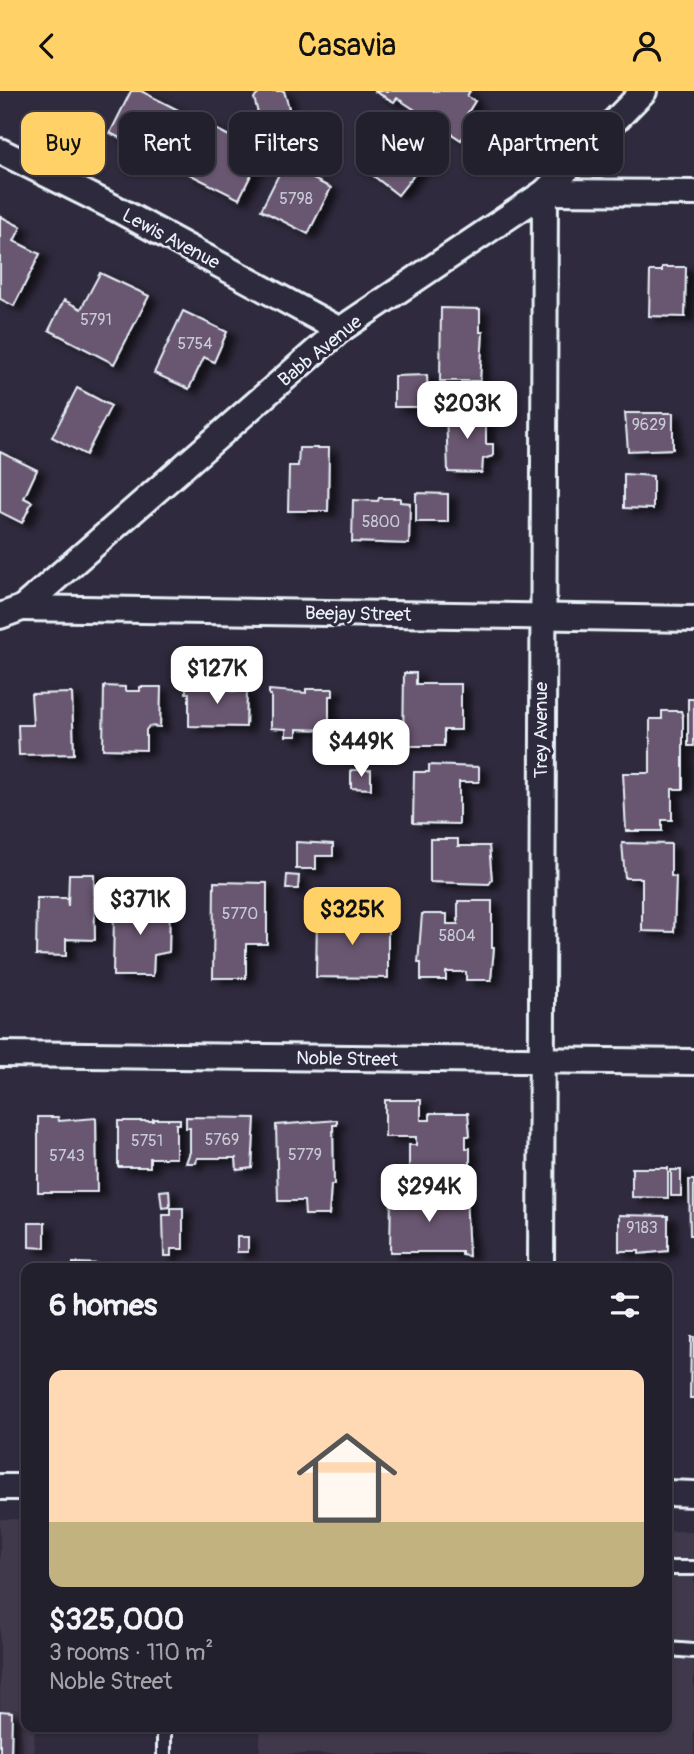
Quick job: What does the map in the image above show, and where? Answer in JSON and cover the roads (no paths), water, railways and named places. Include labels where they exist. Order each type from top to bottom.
[{"type":"street","name":"Babb Avenue","points":[[11,612],[340,330],[545,192],[644,91]]},
{"type":"street","name":"Lewis Avenue","points":[[0,151],[115,208],[340,330]]},
{"type":"street","points":[[545,192],[694,193]]},
{"type":"street","name":"Trey Avenue","points":[[541,1263],[541,617],[545,192]]},
{"type":"street","name":"Beejay Street","points":[[11,612],[694,619]]},
{"type":"street","name":"Noble Street","points":[[0,1054],[694,1062]]},
{"type":"street","points":[[0,1487],[21,1487]]},
{"type":"street","points":[[672,1493],[694,1494]]},
{"type":"lane","points":[[672,1568],[694,1568]]},
{"type":"lane","points":[[672,1649],[694,1651]]},
{"type":"lane","points":[[164,1732],[164,1754]]}]
